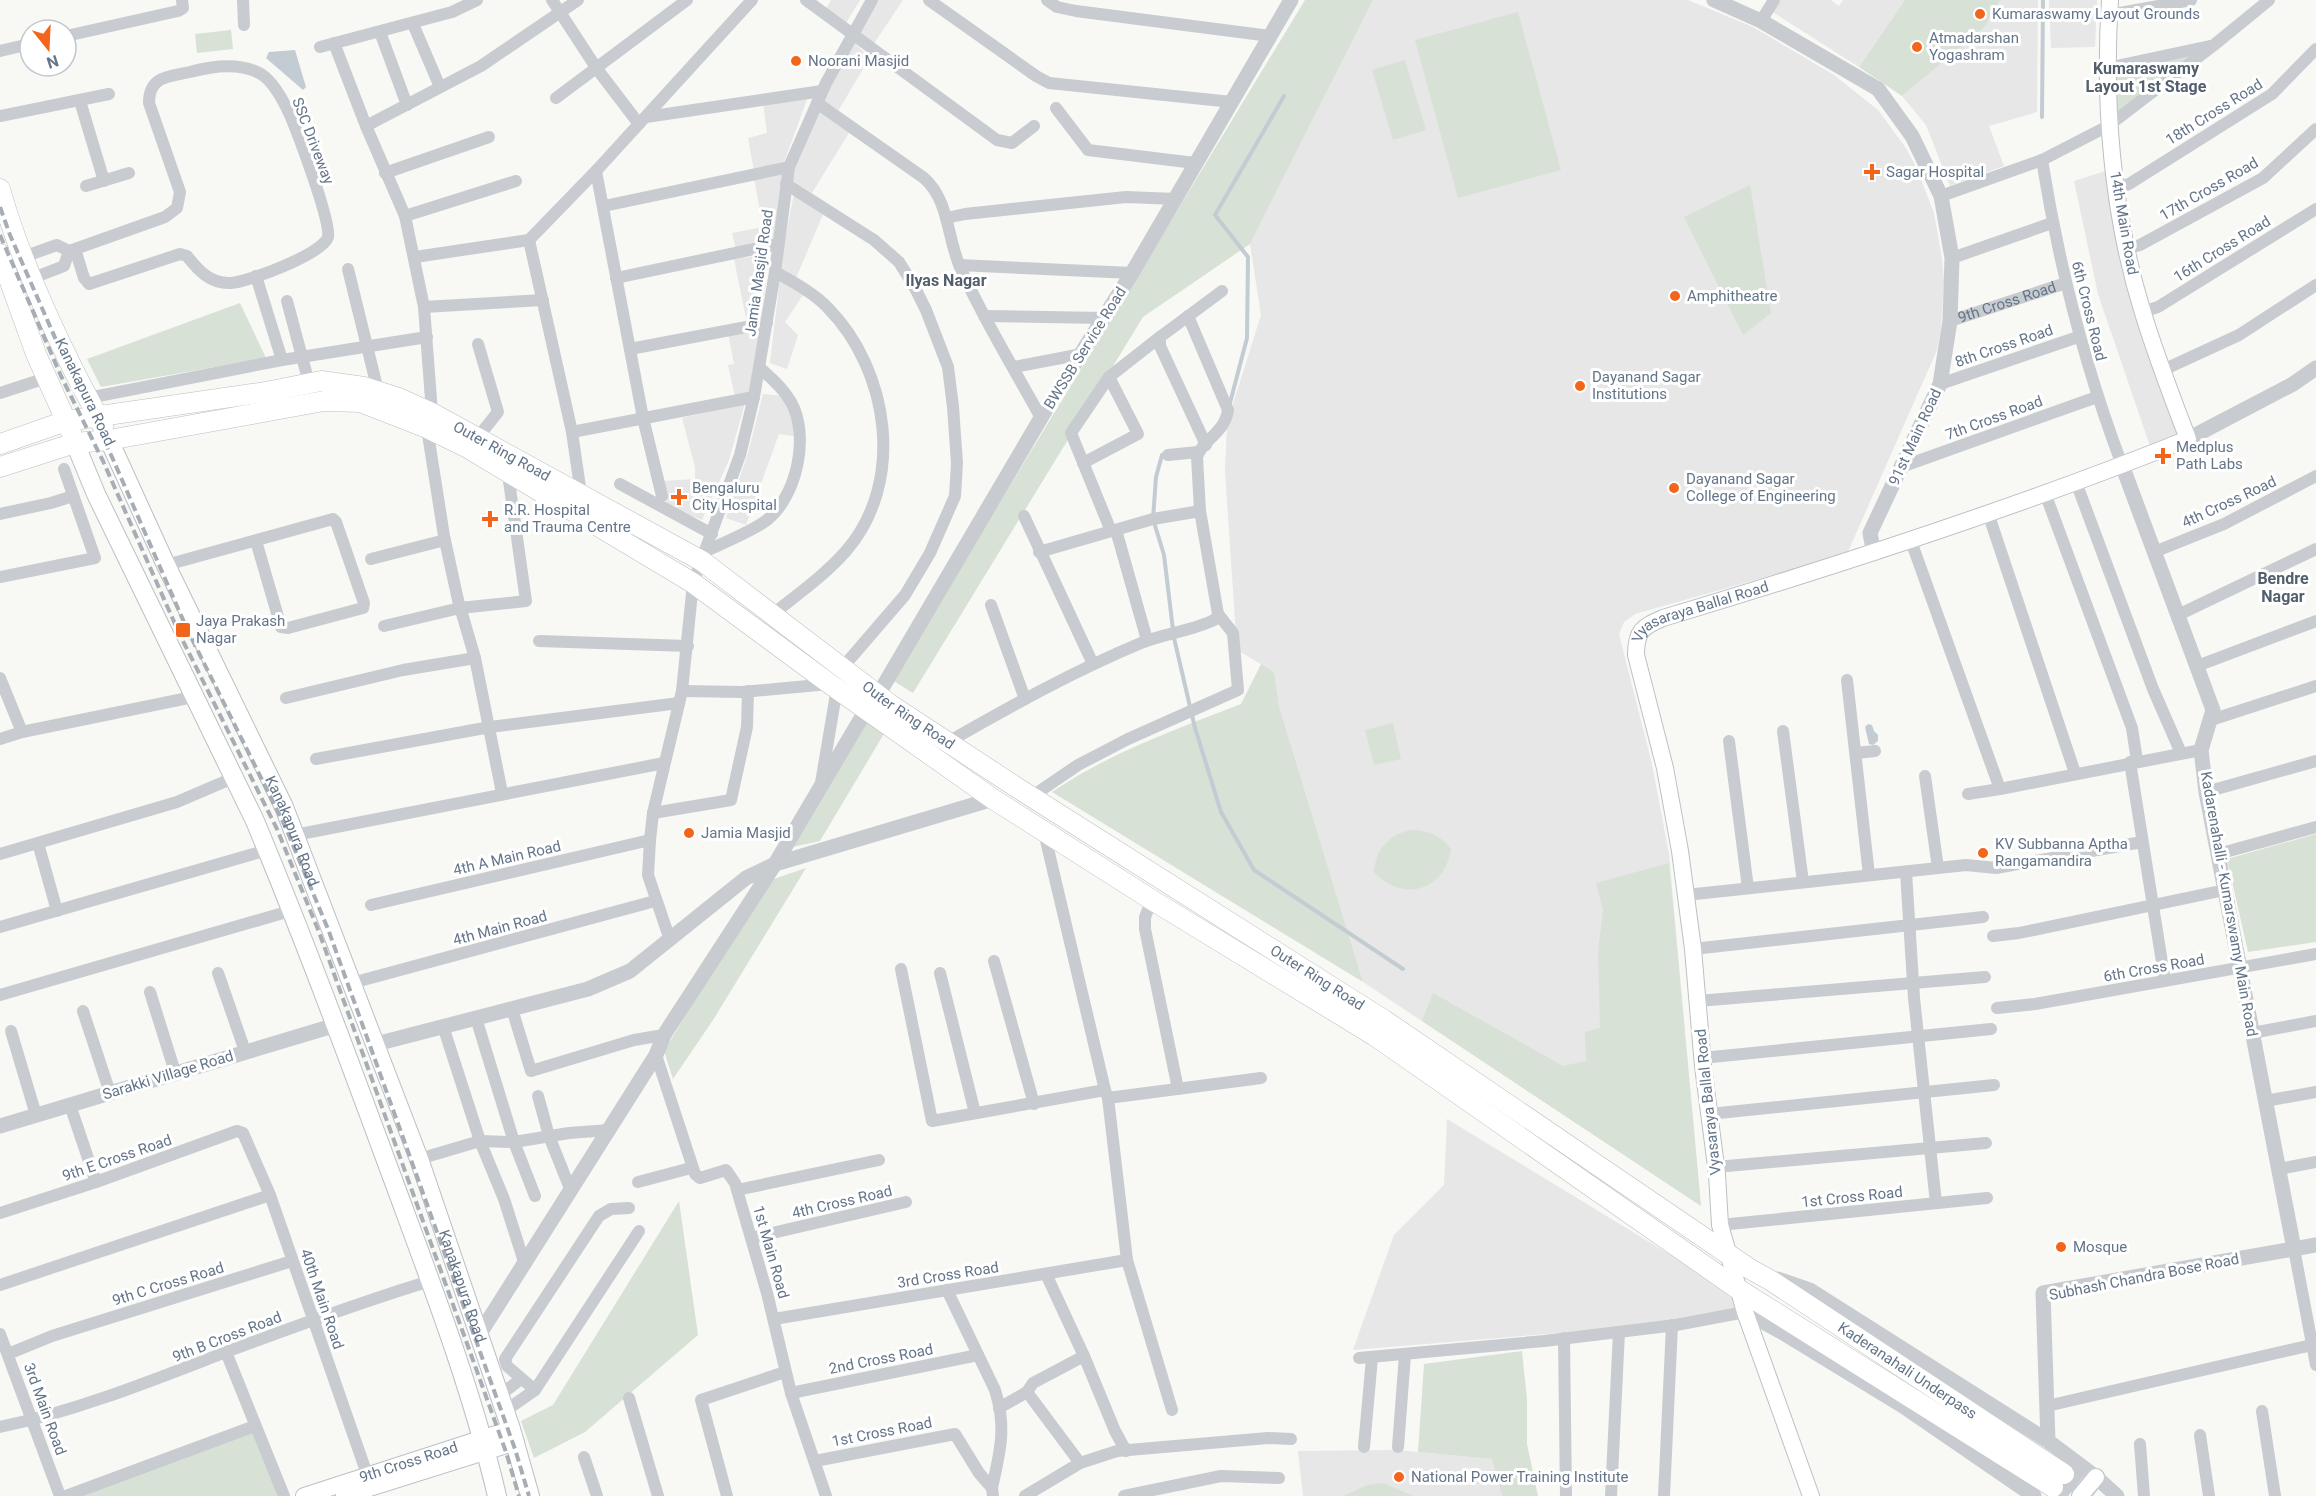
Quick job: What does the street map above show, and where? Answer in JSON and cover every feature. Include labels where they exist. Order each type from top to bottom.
[{"type":"highway","name":"Kanakapura Road","points":[[0,189],[23,258],[70,365],[109,441]]},
{"type":"highway","name":"Kanakapura Road","points":[[0,254],[46,378],[75,443]]},
{"type":"highway","name":"Outer Ring Road","points":[[0,444],[66,421],[266,392],[321,381],[364,387],[399,398],[466,447],[508,474],[693,583],[833,686],[872,702],[948,742],[1384,1020],[1750,1269]]},
{"type":"highway","name":"Outer Ring Road","points":[[0,467],[75,443],[109,441],[324,401],[360,402],[429,420],[478,437],[581,494],[704,556],[773,614],[843,667],[872,702],[993,799],[1152,900],[1375,1036],[1738,1289]]},
{"type":"highway","name":"Kaderanahali Underpass","points":[[1750,1269],[1770,1280],[2064,1481]]},
{"type":"highway","name":"Kaderanahali Underpass","points":[[1738,1289],[2064,1481]]},
{"type":"main road","name":"14th Main Road","points":[[2109,8],[2108,126],[2117,188],[2133,247],[2142,312],[2188,439]]},
{"type":"main road","name":"Vyasaraya Ballal Road","points":[[1811,1496],[1745,1312],[1720,1225],[1693,949],[1680,851],[1665,768],[1636,655],[1637,640],[1644,627],[1663,618],[1874,554],[2076,482],[2188,439]]},
{"type":"main road","name":"Kanakapura Road","points":[[109,441],[166,565],[284,807],[419,1159],[508,1419],[530,1496]]},
{"type":"main road","name":"Kanakapura Road","points":[[75,443],[94,489],[267,850],[336,1025],[454,1348],[485,1445],[497,1496]]},
{"type":"main road","name":"9th Cross Road","points":[[344,1496],[485,1445],[508,1419]]},
{"type":"main road","name":"9th Cross Road","points":[[304,1496],[485,1445]]},
{"type":"main road","points":[[2080,1496],[2096,1477]]},
{"type":"street","points":[[78,33],[178,11],[183,8],[182,0]]},
{"type":"street","points":[[243,0],[244,25]]},
{"type":"street","points":[[320,47],[413,24],[452,12],[477,0]]},
{"type":"street","points":[[552,0],[597,69],[643,120]]},
{"type":"street","points":[[366,126],[481,66],[578,0]]},
{"type":"street","points":[[556,98],[687,0]]},
{"type":"street","points":[[415,257],[529,240],[596,171],[752,0]]},
{"type":"street","points":[[806,0],[997,140],[1012,143],[1034,126]]},
{"type":"street","name":"Jamia Masjid Road","points":[[670,940],[648,875],[650,840],[653,813],[680,697],[688,646],[693,583],[740,455],[754,396],[775,272],[789,167],[822,90],[872,0]]},
{"type":"street","points":[[929,0],[1049,83],[1232,102]]},
{"type":"street","points":[[1047,0],[1057,7],[1078,5],[1270,36]]},
{"type":"street","name":"BWSSB Service Road","points":[[479,1335],[656,1055],[664,1035],[775,864],[1041,418],[1132,273],[1291,0]]},
{"type":"street","name":"91st Main Road","points":[[1714,0],[1761,21],[1878,89],[1912,136],[1941,196],[1952,258],[1950,321],[1940,384],[1870,533],[1874,554]]},
{"type":"street","points":[[1761,21],[1774,0]]},
{"type":"street","points":[[2109,8],[2191,0]]},
{"type":"street","points":[[1941,196],[2042,160],[2108,126],[2269,0]]},
{"type":"street","points":[[413,24],[440,87]]},
{"type":"street","points":[[380,32],[407,105]]},
{"type":"street","points":[[334,43],[366,126],[405,216],[415,257],[424,307],[429,420],[445,540],[460,608],[475,658],[502,793]]},
{"type":"street","points":[[2107,68],[2214,45]]},
{"type":"street","points":[[0,51],[18,47]]},
{"type":"street","name":"18th Cross Road","points":[[2117,188],[2129,184],[2272,94],[2316,48]]},
{"type":"street","name":"SSC Driveway","points":[[215,65],[260,74],[269,80],[290,114],[324,211],[328,235],[325,243],[314,252],[256,276],[232,283],[219,282],[198,271],[187,256],[180,254],[89,284],[72,250],[165,217],[177,208],[180,192],[149,103],[149,92],[153,83],[215,65]]},
{"type":"street","points":[[643,120],[822,90]]},
{"type":"street","points":[[0,116],[109,94]]},
{"type":"street","points":[[80,101],[104,181]]},
{"type":"street","points":[[817,103],[924,177],[934,189],[946,218],[959,265],[984,316],[1041,418]]},
{"type":"street","points":[[1056,108],[1088,150],[1195,163]]},
{"type":"street","name":"17th Cross Road","points":[[2133,247],[2263,178],[2316,129]]},
{"type":"street","points":[[385,172],[489,137]]},
{"type":"street","name":"6th Cross Road","points":[[2042,160],[2052,223],[2078,337],[2097,398],[2122,465]]},
{"type":"street","points":[[604,206],[789,167]]},
{"type":"street","points":[[596,171],[643,418],[662,496]]},
{"type":"street","points":[[86,186],[129,173]]},
{"type":"street","points":[[405,216],[516,181]]},
{"type":"street","points":[[786,184],[874,240],[898,262],[926,310],[948,367],[957,463],[955,496],[930,553],[905,595],[843,667]]},
{"type":"street","points":[[946,218],[964,214],[1126,197],[1176,199]]},
{"type":"street","name":"16th Cross Road","points":[[2142,312],[2158,307],[2316,209]]},
{"type":"street","points":[[1952,258],[2052,223]]},
{"type":"street","points":[[529,240],[572,432],[581,494]]},
{"type":"street","points":[[616,278],[778,244]]},
{"type":"street","points":[[23,258],[57,245],[72,250],[64,267],[33,278]]},
{"type":"street","points":[[959,265],[1132,273]]},
{"type":"street","points":[[348,269],[378,391]]},
{"type":"street","points":[[773,614],[846,550],[868,516],[881,476],[883,442],[873,377],[854,339],[828,307],[802,287],[775,272]]},
{"type":"street","points":[[256,276],[282,360]]},
{"type":"street","name":"9th Cross Road","points":[[1950,321],[2066,283]]},
{"type":"street","points":[[2163,370],[2239,335],[2316,285]]},
{"type":"street","points":[[1147,640],[1113,531],[1071,433],[1109,377],[1222,291]]},
{"type":"street","points":[[424,307],[543,300]]},
{"type":"street","points":[[287,301],[309,383]]},
{"type":"street","points":[[984,316],[1104,318]]},
{"type":"street","points":[[1031,797],[1078,765],[1182,714],[1238,690],[1233,633],[1218,614],[1200,511],[1197,458],[1227,420],[1226,407],[1188,316]]},
{"type":"street","points":[[630,349],[767,323]]},
{"type":"street","points":[[88,398],[282,360],[427,337]]},
{"type":"street","points":[[1160,337],[1160,346],[1204,447]]},
{"type":"street","name":"8th Cross Road","points":[[1940,384],[2078,337]]},
{"type":"street","points":[[478,344],[498,412],[478,437]]},
{"type":"street","points":[[1014,367],[1082,354]]},
{"type":"street","points":[[704,556],[766,521],[783,502],[795,480],[799,454],[799,425],[792,404],[780,386],[760,368]]},
{"type":"street","points":[[2188,439],[2293,384],[2316,368]]},
{"type":"street","points":[[1083,463],[1138,434],[1109,377]]},
{"type":"street","points":[[0,393],[46,378]]},
{"type":"street","points":[[572,432],[754,396]]},
{"type":"street","name":"7th Cross Road","points":[[1901,467],[2097,398]]},
{"type":"street","points":[[1168,455],[1204,447]]},
{"type":"street","name":"Kadarenahalli - Kumarswamy Main Road","points":[[2122,465],[2213,710],[2201,750],[2206,792],[2294,1249]]},
{"type":"street","points":[[0,577],[95,558],[64,469]]},
{"type":"street","points":[[384,626],[460,608],[526,601],[508,474]]},
{"type":"street","name":"4th Cross Road","points":[[2154,552],[2224,524],[2316,476]]},
{"type":"street","points":[[2076,482],[2153,688],[2181,753]]},
{"type":"street","points":[[620,484],[712,534]]},
{"type":"street","points":[[2045,493],[2132,728],[2133,762],[2142,842],[2165,981]]},
{"type":"street","points":[[0,514],[73,496]]},
{"type":"street","points":[[1039,552],[1162,517],[1200,511]]},
{"type":"street","points":[[1988,513],[2075,773]]},
{"type":"street","points":[[1024,516],[1093,664]]},
{"type":"street","points":[[166,565],[329,519],[335,520],[364,603],[363,608],[288,628],[281,627],[256,541]]},
{"type":"street","points":[[371,559],[445,540]]},
{"type":"street","points":[[1911,541],[2000,789]]},
{"type":"street","points":[[2178,615],[2316,549]]},
{"type":"street","points":[[991,605],[1025,699]]},
{"type":"street","points":[[948,742],[1093,664],[1147,640],[1211,622],[1218,614]]},
{"type":"street","points":[[2197,666],[2316,621]]},
{"type":"street","points":[[538,641],[688,646]]},
{"type":"street","points":[[286,698],[403,670],[475,658]]},
{"type":"street","points":[[0,678],[22,732]]},
{"type":"street","points":[[1847,680],[1869,875]]},
{"type":"street","points":[[316,759],[490,727],[680,697],[833,686],[820,787]]},
{"type":"street","points":[[2211,720],[2316,686]]},
{"type":"street","points":[[653,813],[731,800],[747,727],[748,691]]},
{"type":"street","points":[[0,739],[22,732],[193,697]]},
{"type":"street","points":[[1783,731],[1803,882]]},
{"type":"street","points":[[1729,741],[1748,888]]},
{"type":"street","points":[[1968,794],[2201,750]]},
{"type":"street","points":[[1856,753],[1875,751]]},
{"type":"street","points":[[2206,792],[2316,761]]},
{"type":"street","points":[[295,835],[664,763]]},
{"type":"street","points":[[1925,776],[1938,868]]},
{"type":"street","points":[[0,854],[177,802],[233,778]]},
{"type":"street","points":[[376,1044],[588,989],[630,971],[746,878],[775,864],[993,799]]},
{"type":"street","points":[[2218,855],[2316,827]]},
{"type":"street","points":[[1044,832],[1106,1094],[1127,1260],[1172,1410]]},
{"type":"street","name":"4th A Main Road","points":[[371,904],[650,840]]},
{"type":"street","points":[[1686,894],[1966,865],[1996,868],[2142,842]]},
{"type":"street","points":[[38,843],[57,911]]},
{"type":"street","points":[[0,927],[267,850]]},
{"type":"street","points":[[1906,872],[1912,983],[1936,1203]]},
{"type":"street","points":[[1993,936],[2019,933],[2225,890]]},
{"type":"street","name":"4th Main Road","points":[[352,983],[655,900]]},
{"type":"street","points":[[1152,900],[1145,917],[1145,929],[1178,1089]]},
{"type":"street","points":[[0,995],[290,910]]},
{"type":"street","points":[[1693,949],[1983,917]]},
{"type":"street","name":"6th Cross Road","points":[[1997,1008],[2035,1004],[2316,954]]},
{"type":"street","points":[[994,961],[1034,1104]]},
{"type":"street","points":[[901,969],[932,1120],[1106,1094],[1178,1089],[1261,1078]]},
{"type":"street","points":[[218,973],[245,1051]]},
{"type":"street","points":[[940,973],[975,1113]]},
{"type":"street","points":[[1698,1001],[1985,977]]},
{"type":"street","points":[[150,992],[175,1072]]},
{"type":"street","points":[[512,1009],[531,1071],[634,1040],[664,1035]]},
{"type":"street","points":[[83,1011],[110,1093]]},
{"type":"street","points":[[476,1018],[514,1142],[535,1196]]},
{"type":"street","points":[[2252,1032],[2316,1021]]},
{"type":"street","name":"Sarakki Village Road","points":[[0,1126],[336,1025]]},
{"type":"street","points":[[443,1026],[480,1141],[504,1199],[525,1264]]},
{"type":"street","points":[[1702,1058],[1991,1029]]},
{"type":"street","points":[[11,1030],[36,1115]]},
{"type":"street","points":[[638,1182],[691,1168],[656,1055]]},
{"type":"street","points":[[1709,1114],[1994,1085]]},
{"type":"street","points":[[2265,1101],[2316,1092]]},
{"type":"street","points":[[538,1096],[549,1136],[571,1191]]},
{"type":"street","points":[[70,1105],[96,1182]]},
{"type":"street","points":[[419,1159],[480,1141],[514,1142],[609,1130]]},
{"type":"street","name":"9th E Cross Road","points":[[0,1213],[96,1182],[237,1131],[243,1133]]},
{"type":"street","name":"40th Main Road","points":[[243,1133],[270,1195],[368,1477]]},
{"type":"street","points":[[1716,1167],[1986,1143]]},
{"type":"street","points":[[737,1190],[879,1160]]},
{"type":"street","points":[[2278,1169],[2316,1162]]},
{"type":"street","name":"1st Main Road","points":[[691,1168],[700,1178],[726,1170],[735,1183],[774,1318],[791,1393],[826,1496]]},
{"type":"street","points":[[0,1285],[270,1195]]},
{"type":"street","name":"1st Cross Road","points":[[1720,1225],[1987,1198]]},
{"type":"street","name":"4th Cross Road","points":[[751,1238],[906,1203]]},
{"type":"street","points":[[535,1390],[507,1366],[505,1359],[599,1216],[610,1209],[629,1208]]},
{"type":"street","points":[[508,1419],[535,1390],[639,1231]]},
{"type":"street","name":"Subhash Chandra Bose Road","points":[[2048,1441],[2043,1293],[2316,1245]]},
{"type":"street","points":[[2294,1249],[2315,1344],[2316,1365]]},
{"type":"street","name":"3rd Cross Road","points":[[774,1318],[1127,1260]]},
{"type":"street","name":"9th C Cross Road","points":[[6,1358],[52,1336],[292,1261]]},
{"type":"street","points":[[1750,1269],[1810,1290],[2048,1441],[2064,1481],[2096,1477],[2117,1496]]},
{"type":"street","points":[[1046,1274],[1126,1451]]},
{"type":"street","name":"9th B Cross Road","points":[[0,1427],[33,1420],[183,1370],[226,1352],[430,1281]]},
{"type":"street","points":[[947,1290],[995,1390],[1003,1430],[992,1492]]},
{"type":"street","points":[[1364,1447],[1365,1358],[1619,1332],[1745,1312],[1903,1406],[2034,1496]]},
{"type":"street","points":[[1664,1496],[1672,1325]]},
{"type":"street","points":[[1611,1496],[1619,1332]]},
{"type":"street","name":"3rd Main Road","points":[[0,1334],[6,1358],[33,1420],[60,1496]]},
{"type":"street","points":[[1564,1338],[1566,1496]]},
{"type":"street","points":[[2047,1406],[2315,1344]]},
{"type":"street","points":[[226,1352],[284,1496]]},
{"type":"street","name":"2nd Cross Road","points":[[791,1393],[978,1355]]},
{"type":"street","points":[[1398,1447],[1405,1355]]},
{"type":"street","points":[[999,1408],[1027,1392],[1033,1383],[1084,1356]]},
{"type":"street","points":[[727,1496],[701,1400],[785,1372]]},
{"type":"street","points":[[508,1419],[521,1379]]},
{"type":"street","points":[[1027,1392],[1080,1463]]},
{"type":"street","points":[[629,1398],[658,1496]]},
{"type":"street","points":[[2262,1411],[2275,1496]]},
{"type":"street","points":[[66,1496],[255,1426]]},
{"type":"street","name":"1st Cross Road","points":[[815,1461],[955,1434],[992,1492]]},
{"type":"street","points":[[2200,1435],[2209,1496]]},
{"type":"street","points":[[1025,1496],[1094,1457],[1126,1451],[1258,1439],[1291,1439]]},
{"type":"street","points":[[2140,1444],[2144,1496]]},
{"type":"street","points":[[584,1457],[597,1496]]},
{"type":"street","points":[[1124,1496],[1221,1476],[1279,1478]]},
{"type":"shaded area","points":[[831,0],[860,0],[846,23],[824,12]]},
{"type":"shaded area","points":[[878,0],[903,0],[873,45],[857,34]]},
{"type":"shaded area","points":[[1305,0],[1373,0],[1250,244],[1143,317],[913,693],[892,680]]},
{"type":"shaded area","name":"Dayanand Sagar Institutions","points":[[1373,0],[1688,0],[1753,27],[1834,75],[1878,110],[1906,148],[1934,213],[1944,281],[1937,350],[1847,554],[1635,614],[1624,622],[1619,634],[1652,764],[1669,854],[1701,1206],[1363,982],[1279,706],[1274,672],[1237,650],[1225,472],[1227,423],[1261,315],[1250,244]]},
{"type":"shaded area","points":[[1779,0],[1831,0],[1839,6],[1843,0],[1905,0],[1859,67],[1771,11]]},
{"type":"shaded area","name":"Atmadarshan Yogashram","points":[[1905,0],[2000,0],[1985,27],[1902,96],[1859,67]]},
{"type":"shaded area","points":[[2000,0],[2038,0],[2037,112],[1989,126],[2004,166],[1950,186],[1926,125],[1902,96],[1985,27]]},
{"type":"shaded area","points":[[2049,0],[2097,0],[2095,47],[2051,48]]},
{"type":"shaded area","points":[[1518,12],[1561,170],[1458,198],[1415,40]]},
{"type":"shaded area","points":[[231,30],[233,49],[197,53],[195,34]]},
{"type":"shaded area","points":[[853,42],[870,57],[837,113],[820,101]]},
{"type":"shaded area","points":[[295,50],[306,87],[303,90],[266,58],[269,52]]},
{"type":"shaded area","points":[[2200,52],[2115,117],[2110,70]]},
{"type":"shaded area","points":[[1405,60],[1426,130],[1393,140],[1372,70]]},
{"type":"shaded area","points":[[809,94],[783,165],[754,171],[748,138],[767,133],[763,102]]},
{"type":"shaded area","points":[[819,109],[850,131],[812,193],[791,180],[802,146]]},
{"type":"shaded area","points":[[2108,170],[2179,435],[2150,446],[2098,294],[2074,181]]},
{"type":"shaded area","points":[[783,172],[774,243],[736,250],[732,233],[763,227],[754,178]]},
{"type":"shaded area","points":[[1750,185],[1771,313],[1743,335],[1684,217]]},
{"type":"shaded area","points":[[794,194],[824,212],[796,278],[779,269]]},
{"type":"shaded area","points":[[769,254],[762,319],[747,323],[734,259]]},
{"type":"shaded area","points":[[780,278],[803,295],[785,322],[798,335],[787,369],[770,363]]},
{"type":"shaded area","points":[[240,303],[266,358],[101,387],[87,359]]},
{"type":"shaded area","points":[[760,326],[749,394],[735,397],[728,365],[734,364],[728,333]]},
{"type":"shaded area","points":[[763,394],[784,396],[793,420],[794,436],[779,434],[746,525],[726,518],[748,453]]},
{"type":"shaded area","points":[[745,403],[729,460],[702,520],[668,507],[661,481],[695,479],[695,467],[682,418]]},
{"type":"shaded area","points":[[1261,664],[1274,672],[1279,706],[1363,982],[1052,792],[1120,754],[1241,704]]},
{"type":"shaded area","points":[[867,721],[885,732],[820,841],[788,848]]},
{"type":"shaded area","points":[[1393,723],[1401,759],[1374,765],[1365,730]]},
{"type":"shaded area","points":[[1868,724],[1872,725],[1878,735],[1878,741],[1873,745],[1869,744],[1865,727]]},
{"type":"shaded area","points":[[1411,830],[1433,834],[1451,849],[1440,875],[1421,888],[1409,889],[1385,882],[1374,872],[1377,856],[1385,844],[1396,835]]},
{"type":"shaded area","points":[[2316,834],[2316,942],[2248,952],[2227,859]]},
{"type":"shaded area","points":[[1669,863],[1701,1206],[1422,1021],[1433,993],[1563,1066],[1586,1061],[1585,1032],[1600,1028],[1598,952],[1603,910],[1596,883]]},
{"type":"shaded area","points":[[806,868],[713,1020],[673,1079],[664,1051],[768,881]]},
{"type":"shaded area","points":[[1447,1119],[1733,1293],[1739,1318],[1353,1350],[1394,1235],[1444,1185]]},
{"type":"shaded area","points":[[679,1201],[698,1335],[585,1432],[534,1458],[521,1421],[553,1405]]},
{"type":"shaded area","points":[[1522,1351],[1527,1399],[1527,1444],[1538,1496],[1502,1496],[1492,1459],[1418,1452],[1424,1364]]},
{"type":"shaded area","points":[[254,1432],[278,1496],[77,1496]]},
{"type":"shaded area","name":"National Power Training Institute","points":[[1397,1450],[1493,1459],[1502,1496],[1303,1496],[1298,1451]]},
{"type":"shaded area","points":[[1384,1483],[1413,1496],[1343,1496],[1367,1485]]},
{"type":"waterway","points":[[2042,117],[2043,0]]},
{"type":"waterway","points":[[1230,403],[1247,338],[1248,257],[1215,215],[1284,96]]},
{"type":"waterway","points":[[1167,453],[1162,455],[1156,477],[1153,519],[1164,555],[1174,638],[1195,728],[1221,812],[1254,870],[1403,969]]},
{"type":"tunnel","points":[[2064,1474],[2093,1496]]},
{"type":"railway","points":[[0,207],[70,372],[112,457],[187,629],[285,826],[328,929],[515,1449],[529,1496]]},
{"type":"railway","points":[[0,235],[61,376],[103,461],[179,633],[277,829],[319,932],[506,1452],[519,1496]]},
{"type":"place","name":"Kumaraswamy Layout Grounds","points":[[1980,14]]},
{"type":"place","name":"Atmadarshan Yogashram","points":[[1917,47]]},
{"type":"place","name":"Noorani Masjid","points":[[796,61]]},
{"type":"place","name":"Sagar Hospital","points":[[1872,172]]},
{"type":"place","name":"Amphitheatre","points":[[1675,296]]},
{"type":"place","name":"Dayanand Sagar Institutions","points":[[1580,386]]},
{"type":"place","name":"Medplus Path Labs","points":[[2163,456]]},
{"type":"place","name":"Dayanand Sagar College of Engineering","points":[[1674,488]]},
{"type":"place","name":"Bengaluru City Hospital","points":[[679,497]]},
{"type":"place","name":"R.R. Hospital and Trauma Centre","points":[[490,519]]},
{"type":"place","name":"Jaya Prakash Nagar","points":[[183,630]]},
{"type":"place","name":"Jamia Masjid","points":[[689,833]]},
{"type":"place","name":"KV Subbanna Aptha Rangamandira","points":[[1983,853]]},
{"type":"place","name":"Mosque","points":[[2061,1247]]},
{"type":"place","name":"National Power Training Institute","points":[[1399,1477]]},
{"type":"district","name":"Kumaraswamy Layout 1st Stage","points":[[2146,77]]},
{"type":"district","name":"Ilyas Nagar","points":[[946,280]]},
{"type":"district","name":"Bendre Nagar","points":[[2283,587]]}]
